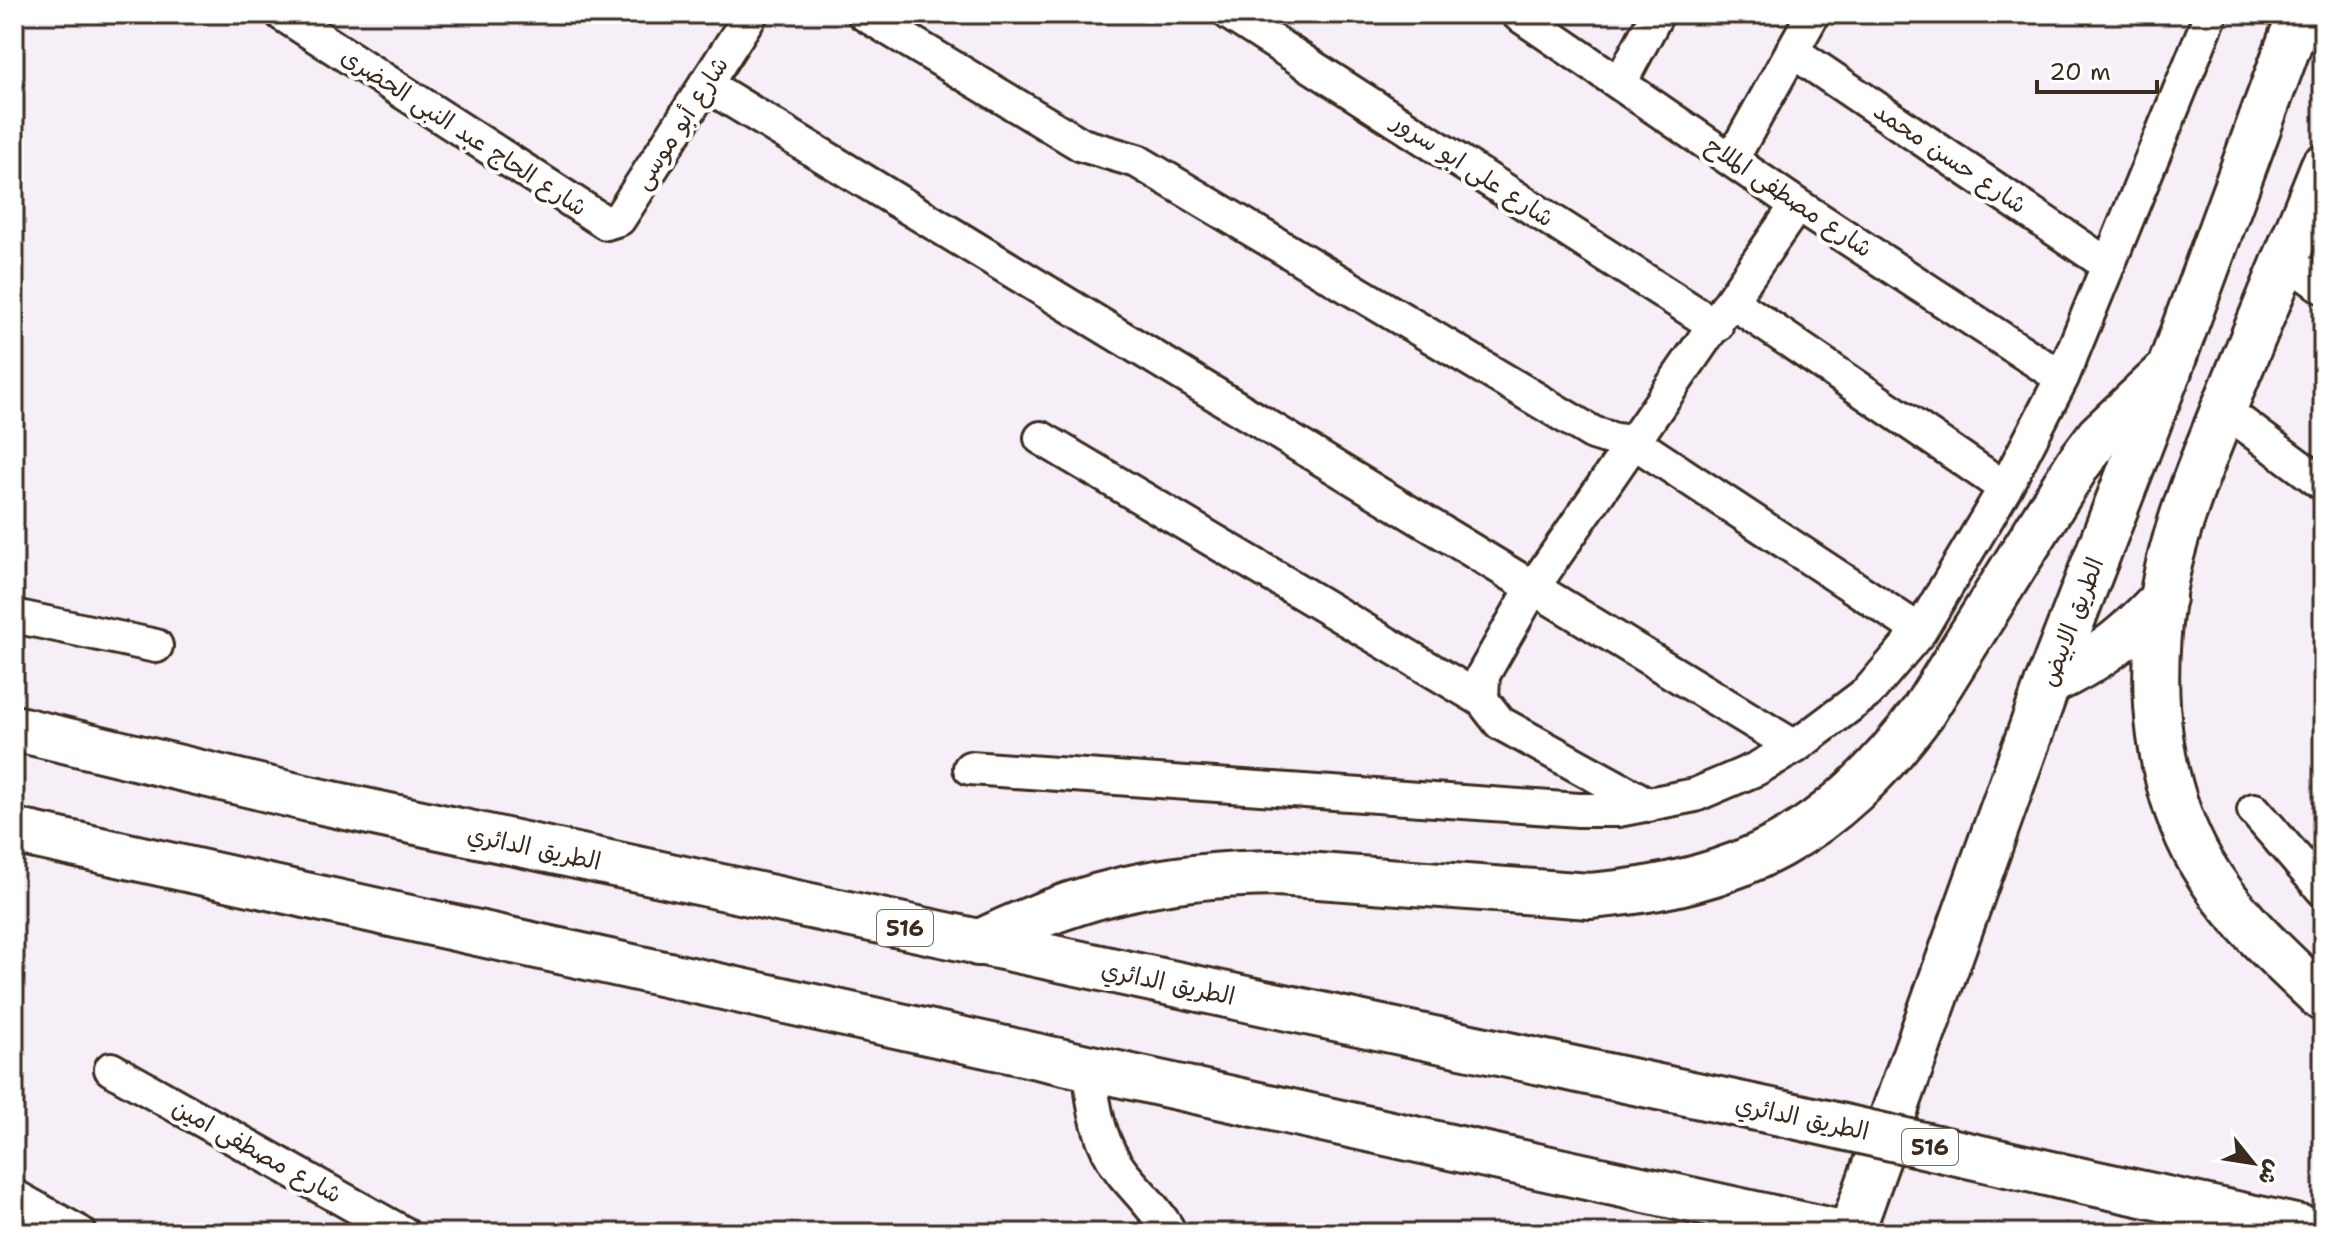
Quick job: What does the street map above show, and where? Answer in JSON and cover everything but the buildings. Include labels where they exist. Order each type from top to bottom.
[{"type":"main road","name":"الطريق الابيض","points":[[1851,1233],[2048,683],[2169,370],[2300,14]]},
{"type":"main road","points":[[2323,167],[2197,476],[2163,598],[2156,697],[2159,740],[2168,783],[2182,824],[2202,864],[2227,901],[2323,999]]},
{"type":"main road","points":[[978,943],[1025,920],[1075,902],[1126,887],[1176,878],[1227,873],[1278,873],[1590,896],[1640,892],[1689,882],[1737,866],[1782,844],[1823,817],[1860,787],[1894,751],[1923,712],[2078,464],[2099,436],[2169,370]]},
{"type":"main road","points":[[2048,683],[2085,666],[2108,650],[2132,631],[2163,598]]},
{"type":"main road","name":"الطريق الدائري","points":[[14,728],[309,799],[1799,1117],[2323,1233]]},
{"type":"main road","points":[[14,831],[1841,1233]]},
{"type":"street","name":"شارع الحاج عبد النبى الحضرى","points":[[282,14],[606,223]]},
{"type":"street","name":"شارع أبو موسى","points":[[606,223],[619,219],[751,14]]},
{"type":"street","points":[[864,14],[1082,145],[1137,161],[1593,433],[1634,442],[1920,631]]},
{"type":"street","name":"شارع على ابو سرور","points":[[1230,14],[2005,488]]},
{"type":"street","name":"شارع مصطفى الملاح","points":[[1518,14],[1797,205],[2062,378]]},
{"type":"street","points":[[1620,83],[1657,14]]},
{"type":"street","points":[[1732,159],[1813,14]]},
{"type":"street","points":[[970,768],[1579,810],[1618,810],[1695,795],[1731,781],[1795,747],[1868,692],[1920,631],[2005,488],[2062,378],[2211,14]]},
{"type":"street","name":"شارع حسن محمد","points":[[1792,51],[2108,265]]},
{"type":"street","points":[[705,84],[1795,747]]},
{"type":"street","points":[[1482,700],[1483,675],[1532,589],[1797,205]]},
{"type":"street","points":[[2285,260],[2323,287]]},
{"type":"street","points":[[2224,410],[2323,484]]},
{"type":"street","points":[[1041,438],[1482,700],[1500,723],[1649,805]]},
{"type":"street","points":[[14,616],[156,646]]},
{"type":"street","points":[[2254,810],[2323,890]]},
{"type":"street","points":[[1090,1068],[1091,1097],[1107,1148],[1120,1170],[1170,1233]]},
{"type":"street","name":"شارع مصطفى امين","points":[[111,1069],[403,1233]]},
{"type":"street","points":[[14,1196],[80,1233]]}]
